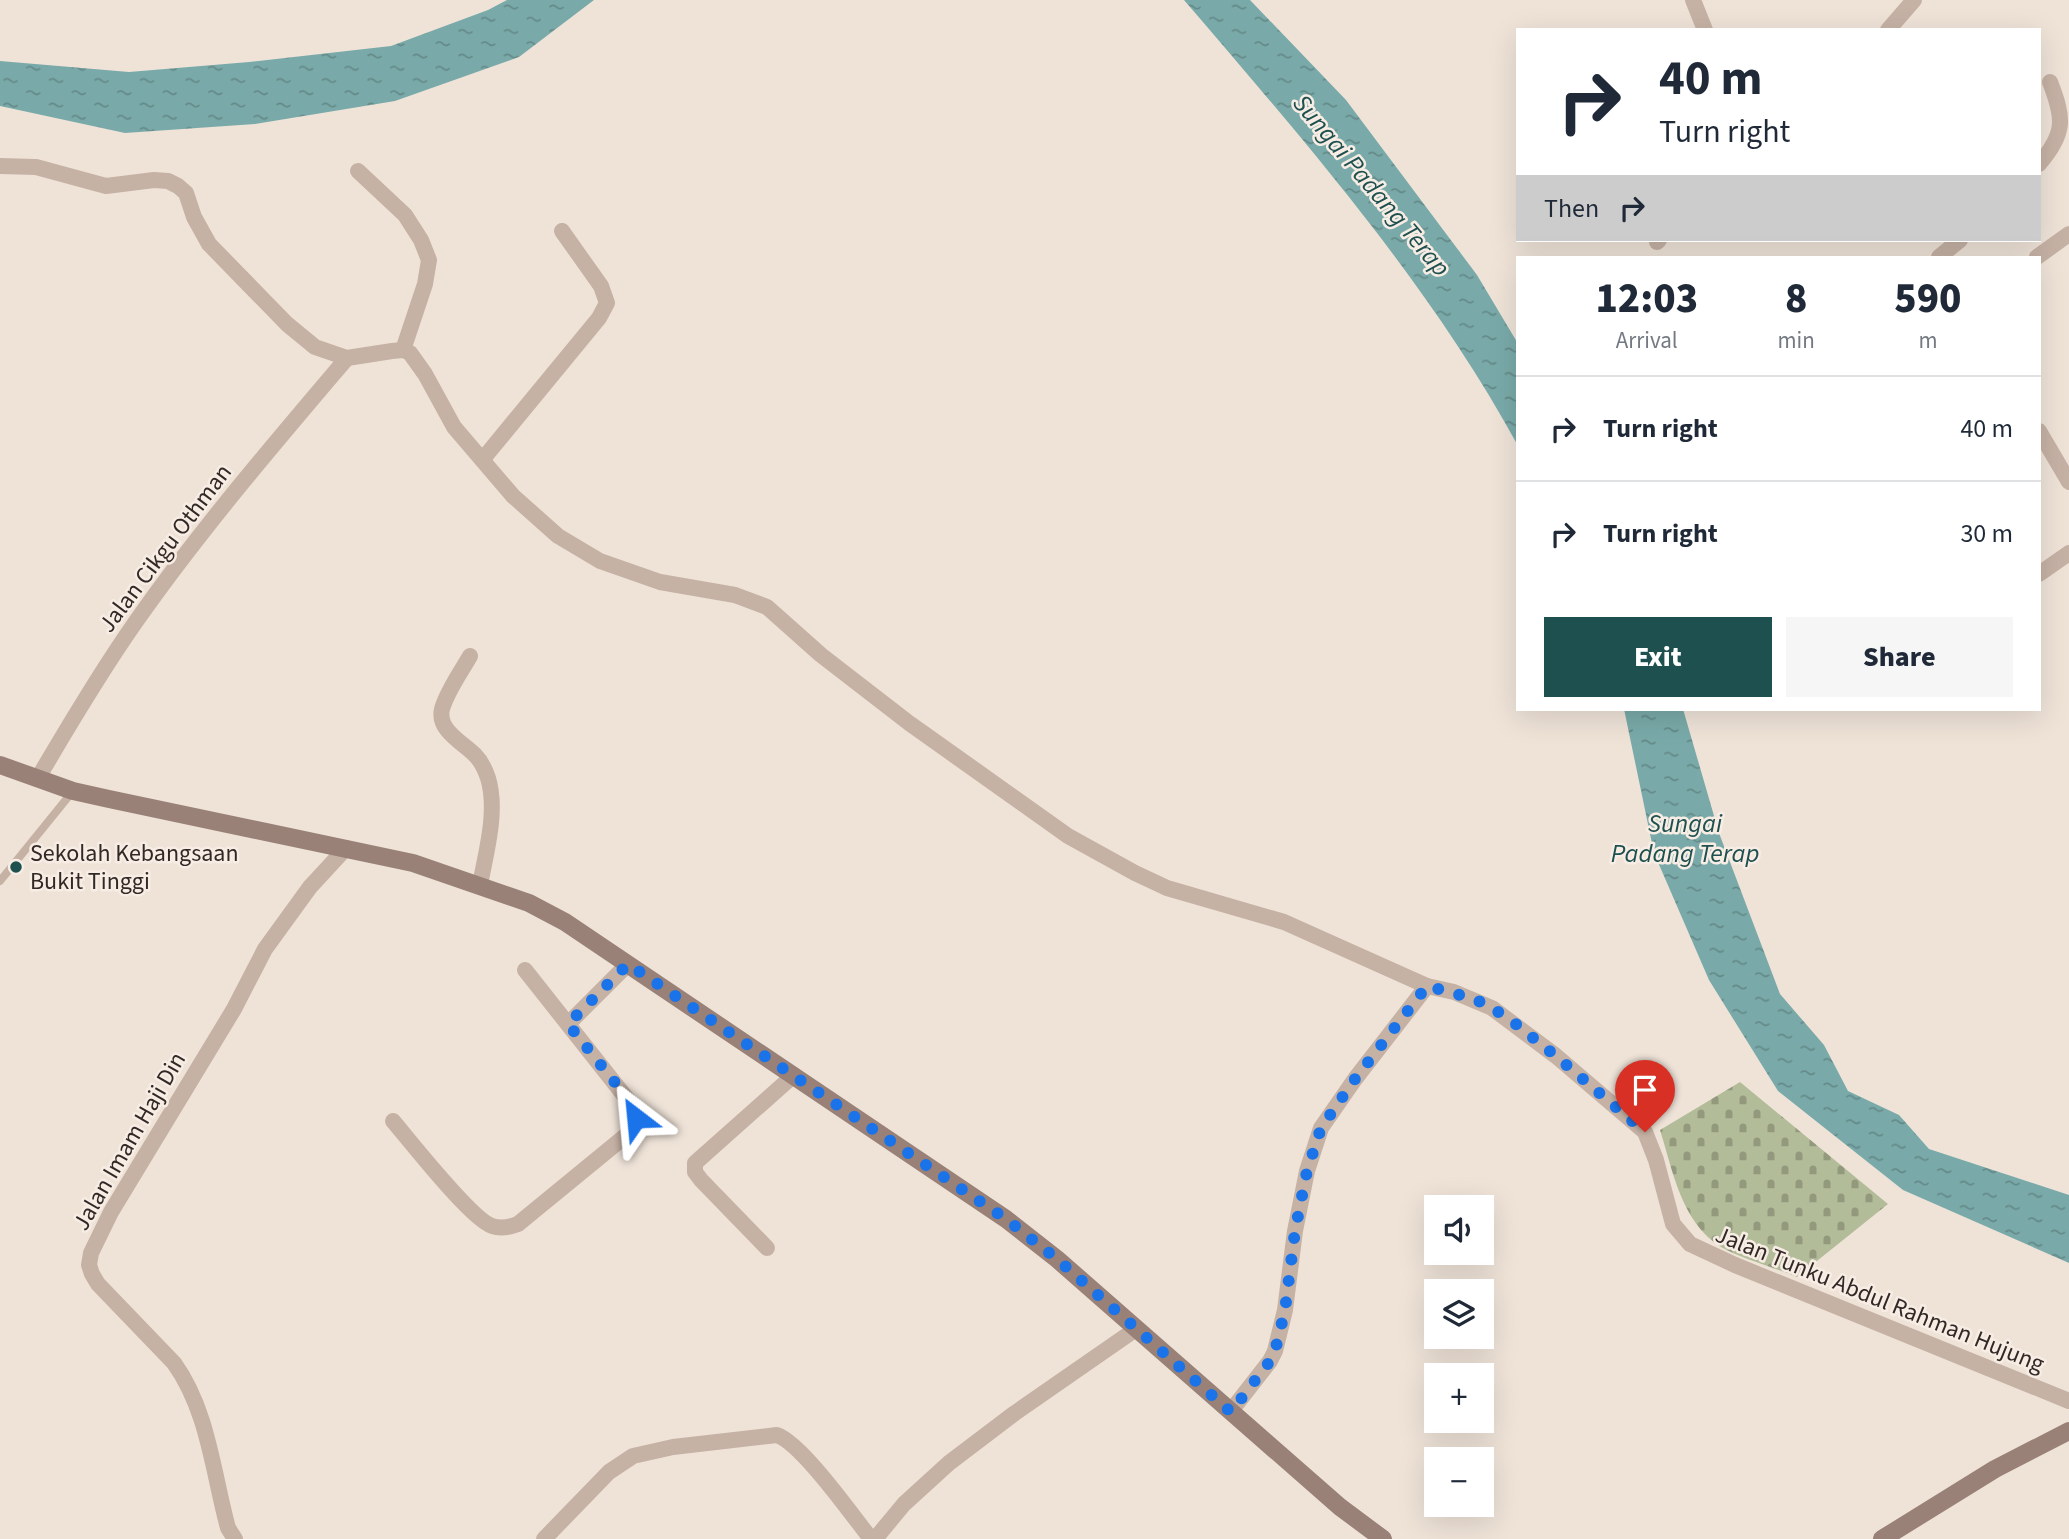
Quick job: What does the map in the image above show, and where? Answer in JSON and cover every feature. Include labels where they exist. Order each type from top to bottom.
[{"type":"street","points":[[1693,0],[1704,28]]},
{"type":"street","points":[[1890,28],[1914,0]]},
{"type":"street","points":[[2041,161],[2055,143],[2062,121],[2060,107],[2050,82]]},
{"type":"street","points":[[0,166],[36,167],[106,186],[154,180],[168,181],[178,186],[186,193],[194,217],[209,244],[287,324],[315,346],[347,358],[403,350],[425,284],[429,260],[421,240],[405,215],[358,171]]},
{"type":"street","points":[[484,459],[600,317],[607,303],[601,286],[562,231]]},
{"type":"street","points":[[2037,256],[2069,234]]},
{"type":"street","points":[[1940,256],[1958,242]]},
{"type":"street","name":"Jalan Tunku Abdul Rahman Hujung","points":[[403,350],[415,358],[454,427],[513,495],[558,536],[600,561],[660,582],[735,595],[754,601],[778,614],[858,686],[1033,812],[1091,850],[1167,888],[1284,922],[1427,986],[1475,999],[1507,1017],[1645,1132],[1656,1160],[1673,1224],[1690,1244],[1735,1265],[2069,1401]]},
{"type":"street","name":"Jalan Cikgu Othman","points":[[37,778],[99,678],[170,575],[347,358]]},
{"type":"street","points":[[2041,434],[2069,482]]},
{"type":"street","points":[[2041,573],[2069,553]]},
{"type":"street","points":[[470,656],[446,699],[441,717],[452,735],[483,765],[489,784],[491,811],[480,885]]},
{"type":"street","points":[[0,765],[73,791],[413,863],[480,885],[550,913],[1006,1219],[1057,1259],[1340,1507],[1383,1539]]},
{"type":"street","name":"Jalan Imam Haji Din","points":[[235,1539],[228,1528],[203,1424],[184,1377],[174,1363],[98,1284],[89,1265],[91,1253],[111,1212],[234,1009],[265,949],[310,887],[346,848]]},
{"type":"street","points":[[568,1024],[628,964]]},
{"type":"street","points":[[393,1121],[482,1221],[501,1228],[518,1224],[629,1133],[635,1126],[635,1109],[525,970]]},
{"type":"street","points":[[1231,1412],[1275,1351],[1285,1310],[1295,1231],[1307,1171],[1321,1128],[1427,986]]},
{"type":"street","points":[[767,1248],[701,1180],[695,1172],[695,1163],[793,1075]]},
{"type":"street","points":[[544,1539],[609,1472],[633,1456],[673,1447],[777,1435],[785,1438],[803,1455],[873,1539],[904,1504],[948,1463],[1136,1329]]},
{"type":"street","points":[[1882,1539],[1995,1469],[2069,1431]]},
{"type":"lane","points":[[0,881],[73,791]]},
{"type":"green space","points":[[1740,1082],[1888,1204],[1797,1277],[1729,1251],[1707,1236],[1688,1210],[1674,1178],[1660,1130]]},
{"type":"water","points":[[507,0],[594,0],[519,57],[395,101],[255,124],[125,133],[0,106],[0,61],[129,72],[391,46],[488,10]]},
{"type":"water","name":"Sungai Padang Terap","points":[[1184,0],[1250,0],[1346,100],[1477,275],[1516,340],[1516,442],[1445,326],[1362,214]]},
{"type":"water","name":"Sungai Padang Terap","points":[[1624,711],[1684,711],[1719,833],[1780,994],[1824,1045],[1848,1091],[1899,1115],[1929,1149],[2069,1195],[2069,1263],[1903,1190],[1778,1091],[1709,980],[1654,853]]},
{"type":"place","name":"Sekolah Kebangsaan Bukit Tinggi","points":[[16,867]]},
{"type":"route","points":[[636,1118],[635,1109],[629,1100],[568,1024],[628,964],[1006,1219],[1057,1259],[1231,1412],[1275,1351],[1285,1310],[1295,1231],[1307,1171],[1321,1128],[1427,986],[1475,999],[1507,1017],[1645,1132]]}]
